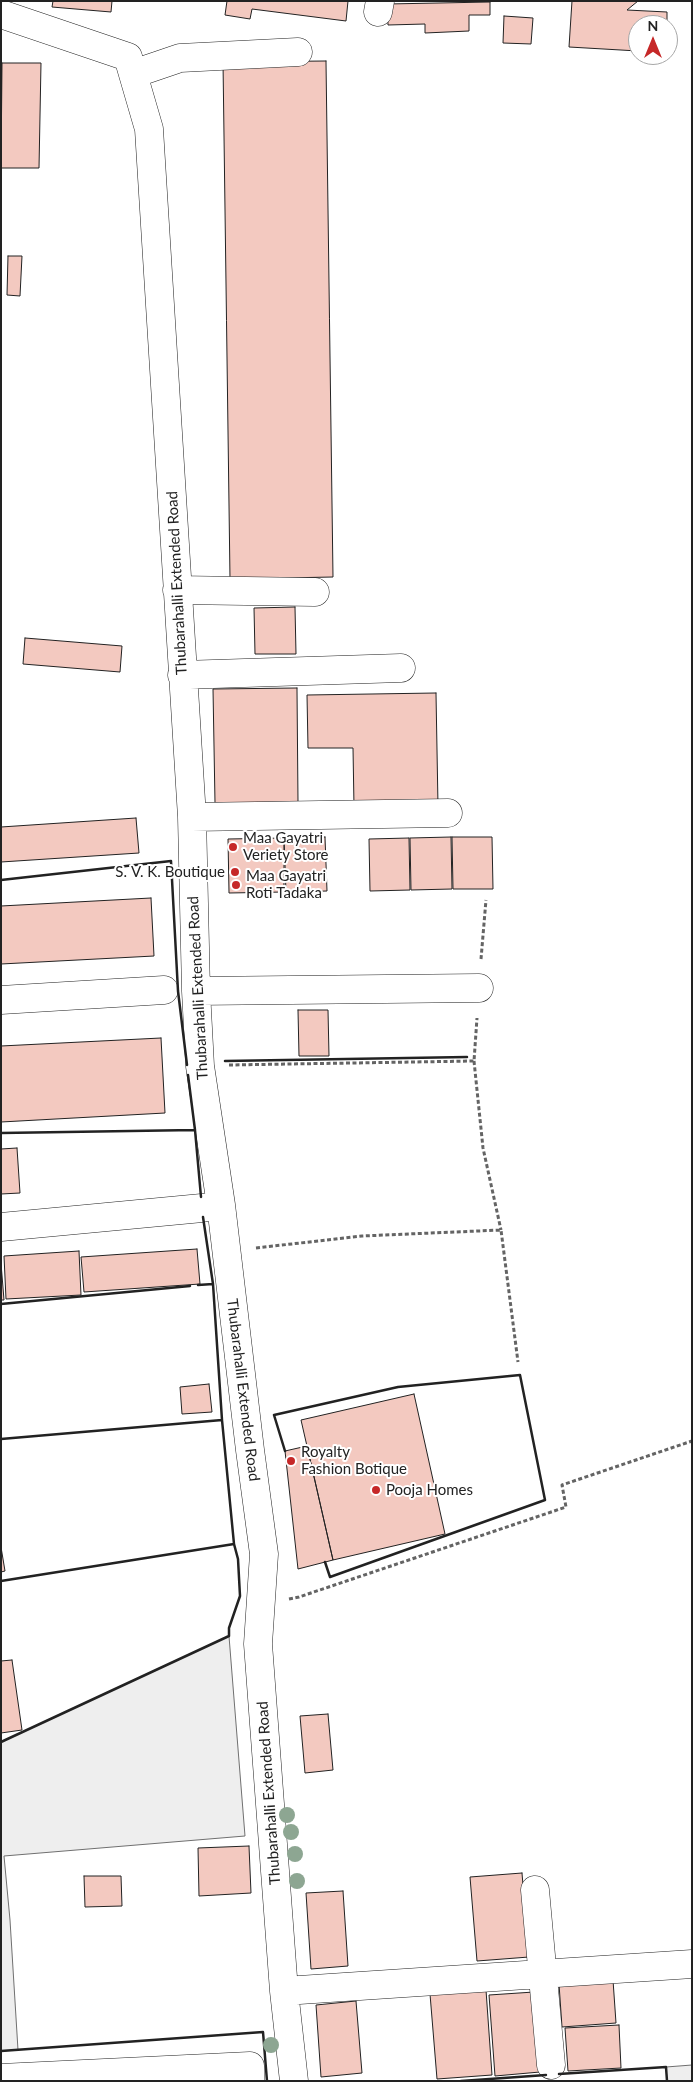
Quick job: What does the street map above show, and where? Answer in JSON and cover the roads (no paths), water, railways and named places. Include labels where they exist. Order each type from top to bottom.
[{"type":"street","name":"Thubarahalli Extended Road","points":[[1,14],[128,57],[149,128],[192,817],[196,991],[200,1066],[221,1204],[264,1554],[258,1644],[284,1991],[294,2081]]},
{"type":"street","points":[[133,74],[180,58],[298,52]]},
{"type":"street","points":[[177,590],[315,592]]},
{"type":"street","points":[[182,675],[401,668]]},
{"type":"street","points":[[192,817],[448,813]]},
{"type":"street","points":[[196,991],[479,988]]},
{"type":"street","points":[[1,1000],[164,990]]},
{"type":"street","points":[[1,1227],[202,1208],[221,1204]]},
{"type":"street","points":[[535,1890],[551,2065]]},
{"type":"street","points":[[284,1991],[692,1964]]},
{"type":"street","points":[[1,2078],[250,2066],[250,2081]]},
{"type":"place","name":"Maa Gayatri Veriety Store","points":[[233,847]]},
{"type":"place","name":"S. V. K. Boutique","points":[[235,872]]},
{"type":"place","name":"Maa Gayatri Roti Tadaka","points":[[236,885]]},
{"type":"place","name":"Royalty Fashion Botique","points":[[291,1461]]},
{"type":"place","name":"Pooja Homes","points":[[376,1490]]}]
